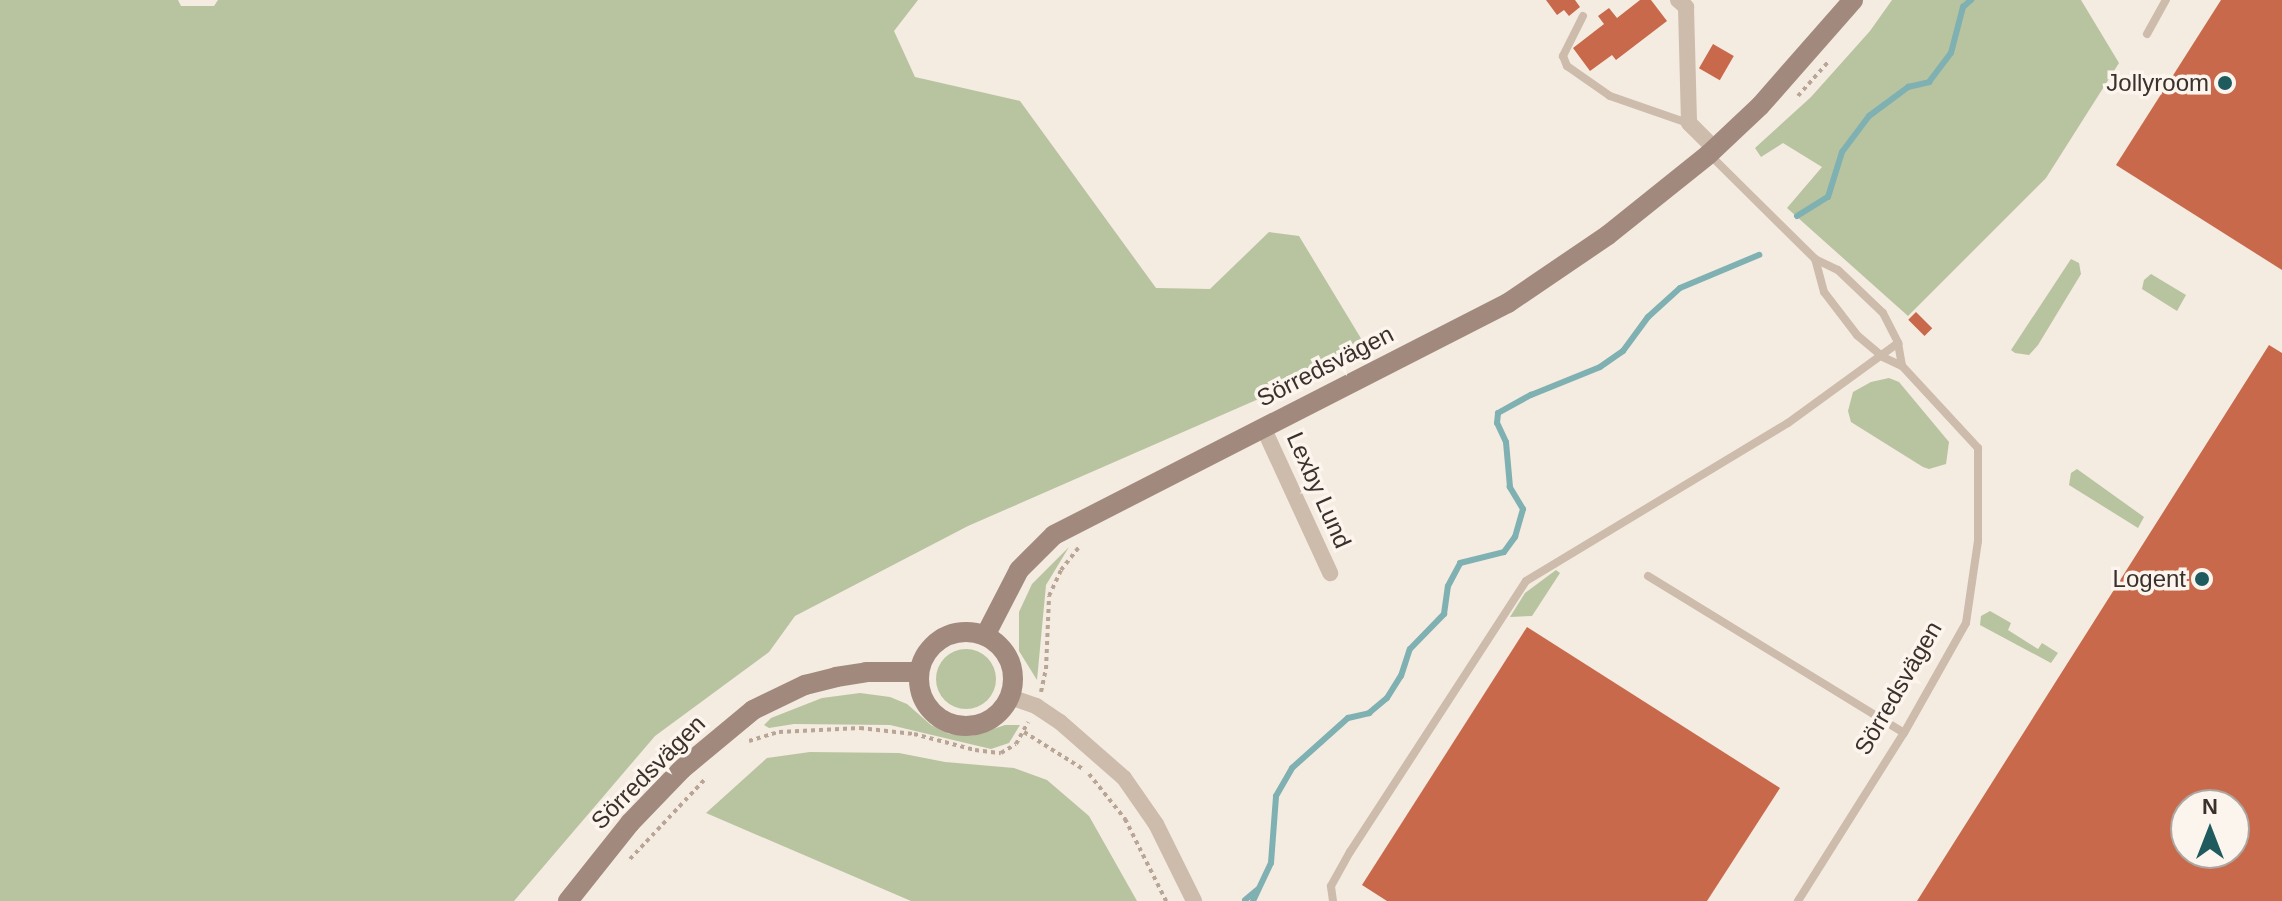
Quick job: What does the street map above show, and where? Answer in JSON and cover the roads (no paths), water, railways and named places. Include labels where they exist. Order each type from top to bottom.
[{"type":"street","points":[[1678,0],[1686,7],[1689,123],[1712,151]]},
{"type":"street","name":"Sörredsvägen","points":[[985,636],[1019,570],[1044,543],[1081,519],[1508,303],[1608,235],[1712,151],[1760,106],[1853,0]]},
{"type":"street","name":"Lexby Lund","points":[[1263,427],[1330,573]]},
{"type":"street","points":[[963,633],[985,636],[997,644],[1009,661],[1013,683],[1010,697],[1001,711],[987,721],[971,726],[954,725],[938,717],[927,705],[920,690],[919,672],[927,653],[943,638],[963,633]]},
{"type":"street","name":"Sörredsvägen","points":[[568,901],[630,823],[682,769],[753,710],[805,685],[836,677],[866,672],[919,672]]},
{"type":"street","points":[[1010,697],[1036,706],[1060,722],[1124,778],[1156,824],[1194,901]]},
{"type":"lane","points":[[2147,34],[2166,0]]},
{"type":"lane","points":[[1583,16],[1563,56],[1567,66],[1610,96],[1689,123]]},
{"type":"lane","name":"Sörredsvägen","points":[[1712,151],[1815,259],[1838,270],[1883,313],[1898,343],[1902,366]]},
{"type":"lane","name":"Sörredsvägen","points":[[1798,901],[1904,733],[1966,623],[1978,541],[1978,448],[1902,366],[1883,357],[1857,335],[1824,292],[1815,259]]},
{"type":"lane","points":[[1333,901],[1331,886],[1344,862],[1507,604],[1526,581],[1788,423],[1883,357],[1898,343]]},
{"type":"lane","points":[[1648,576],[1904,733]]},
{"type":"waterway","points":[[1797,216],[1828,197],[1842,152],[1869,116],[1908,87],[1929,82],[1951,53],[1963,7],[1971,0]]},
{"type":"waterway","points":[[1253,901],[1271,863],[1276,796],[1292,768],[1348,718],[1369,713],[1387,698],[1401,676],[1410,649],[1444,614],[1448,586],[1460,563],[1504,552],[1515,537],[1523,509],[1510,487],[1506,442],[1497,423],[1498,413],[1531,395],[1600,367],[1623,351],[1648,317],[1680,288],[1759,255]]},
{"type":"waterway","points":[[1245,900],[1257,890]]},
{"type":"place","name":"Jollyroom","points":[[2225,83]]},
{"type":"place","name":"Logent","points":[[2202,579]]}]
